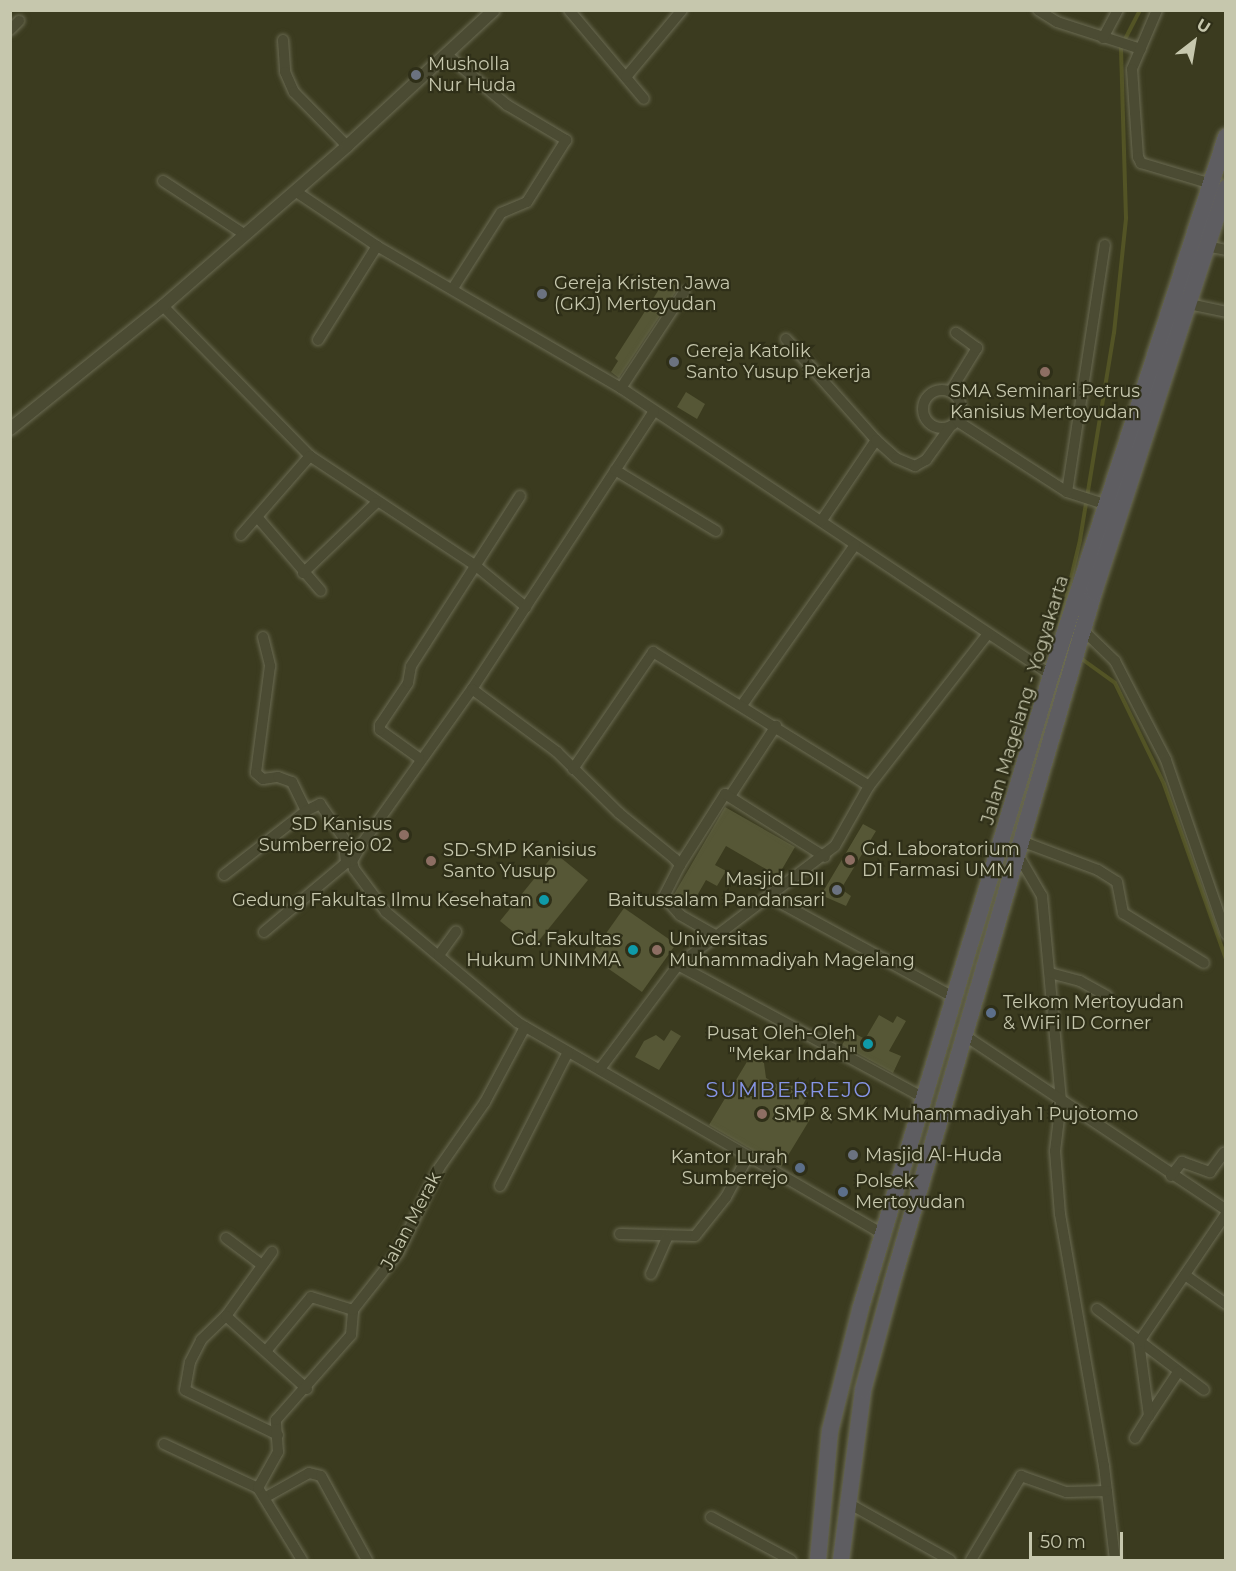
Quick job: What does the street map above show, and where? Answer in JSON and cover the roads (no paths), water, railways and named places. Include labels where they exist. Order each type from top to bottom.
[{"type":"highway","name":"Jalan Magelang - Yogyakarta","points":[[841,1560],[863,1390],[964,1035],[1085,632],[1126,465],[1208,183],[1226,137]]},
{"type":"highway","name":"Jalan Magelang - Yogyakarta","points":[[818,1560],[830,1431],[901,1171],[1066,630],[1101,503],[1126,465],[1189,304],[1226,188]]},
{"type":"highway","points":[[901,1171],[921,1182]]},
{"type":"street","points":[[10,429],[163,306],[348,146],[494,10]]},
{"type":"street","points":[[569,10],[644,99]]},
{"type":"street","points":[[626,77],[682,10]]},
{"type":"street","points":[[1038,10],[1105,39],[1140,49]]},
{"type":"street","points":[[1105,39],[1118,10]]},
{"type":"street","points":[[1157,10],[1132,69],[1138,157],[1142,163],[1208,183]]},
{"type":"street","points":[[10,30],[19,21]]},
{"type":"street","points":[[283,40],[285,72],[294,92],[348,146]]},
{"type":"street","points":[[447,54],[507,105],[566,140],[527,202],[501,213],[453,288]]},
{"type":"street","points":[[163,181],[244,234]]},
{"type":"street","points":[[296,191],[377,246],[453,288],[621,388],[822,520],[987,635],[1053,669]]},
{"type":"street","points":[[1067,492],[1105,245]]},
{"type":"street","points":[[318,340],[377,246]]},
{"type":"street","points":[[1206,246],[1226,250]]},
{"type":"street","points":[[621,388],[684,292]]},
{"type":"street","points":[[1189,304],[1226,312]]},
{"type":"street","points":[[163,306],[310,456],[376,503],[476,566],[526,607]]},
{"type":"street","points":[[956,333],[977,348],[950,392],[930,395],[923,409],[932,425],[954,424],[1067,492],[1101,503]]},
{"type":"street","points":[[786,339],[876,441],[896,458],[915,466],[927,460],[954,424],[960,401],[950,392]]},
{"type":"street","points":[[264,932],[349,862],[420,758],[472,689],[654,411]]},
{"type":"street","points":[[822,520],[876,441]]},
{"type":"street","points":[[240,535],[258,518],[310,456]]},
{"type":"street","points":[[615,470],[716,531]]},
{"type":"street","points":[[420,758],[380,728],[408,683],[411,666],[519,496]]},
{"type":"street","points":[[303,573],[376,503]]},
{"type":"street","points":[[258,518],[303,573],[321,591]]},
{"type":"street","points":[[742,705],[855,544]]},
{"type":"street","points":[[1085,632],[1115,661],[1166,760],[1226,934]]},
{"type":"street","points":[[600,1069],[678,965],[768,896],[825,857],[869,786],[987,635]]},
{"type":"street","points":[[263,637],[270,666],[256,772],[263,779],[278,777],[292,782],[306,811]]},
{"type":"street","points":[[573,769],[650,653],[658,653],[869,786]]},
{"type":"street","points":[[472,689],[557,752],[680,865]]},
{"type":"street","points":[[730,796],[776,726]]},
{"type":"street","points":[[716,935],[680,915],[664,897],[680,865],[725,794],[825,857]]},
{"type":"street","points":[[224,875],[317,803],[332,819],[346,845],[349,862],[361,882],[386,912],[525,1027],[600,1069],[747,1158],[884,1235]]},
{"type":"street","points":[[1020,848],[1098,870],[1117,882],[1123,913],[1204,963]]},
{"type":"street","points":[[1020,848],[1042,896],[1061,1102],[1055,1151],[1060,1214],[1107,1491],[1115,1560]]},
{"type":"street","points":[[768,896],[953,998]]},
{"type":"street","points":[[439,955],[456,932]]},
{"type":"street","points":[[678,965],[924,1098]]},
{"type":"street","points":[[1050,973],[1080,981],[1107,996]]},
{"type":"street","name":"Jalan Merak","points":[[258,1488],[278,1452],[278,1418],[307,1389],[351,1335],[353,1310],[398,1253],[439,1168],[485,1102],[525,1027]]},
{"type":"street","points":[[964,1035],[1226,1212],[1139,1342],[1149,1416]]},
{"type":"street","points":[[500,1186],[568,1052]]},
{"type":"street","points":[[1171,1176],[1182,1162],[1210,1172],[1224,1153]]},
{"type":"street","points":[[620,1234],[667,1238],[698,1233],[747,1158]]},
{"type":"street","points":[[226,1238],[262,1265]]},
{"type":"street","points":[[651,1274],[667,1238]]},
{"type":"street","points":[[272,1252],[226,1316],[201,1340],[190,1362],[185,1390],[278,1435]]},
{"type":"street","points":[[1185,1275],[1226,1304]]},
{"type":"street","points":[[266,1351],[311,1297],[353,1310]]},
{"type":"street","points":[[1097,1309],[1204,1390]]},
{"type":"street","points":[[226,1316],[307,1389]]},
{"type":"street","points":[[1134,1438],[1178,1371]]},
{"type":"street","points":[[164,1444],[258,1488],[266,1497],[300,1560]]},
{"type":"street","points":[[266,1497],[309,1473],[321,1476],[367,1560]]},
{"type":"street","points":[[971,1560],[1021,1476],[1066,1492],[1107,1491]]},
{"type":"street","points":[[848,1503],[947,1560]]},
{"type":"street","points":[[711,1517],[791,1560]]},
{"type":"waterway","points":[[1059,629],[1080,540],[1114,333],[1126,218],[1121,47],[1140,10]]},
{"type":"waterway","points":[[1079,657],[1115,683],[1164,784],[1226,959]]},
{"type":"place","name":"Musholla Nur Huda","points":[[416,75]]},
{"type":"place","name":"Gereja Kristen Jawa (GKJ) Mertoyudan","points":[[542,294]]},
{"type":"place","name":"Gereja Katolik Santo Yusup Pekerja","points":[[674,362]]},
{"type":"place","name":"SMA Seminari Petrus Kanisius Mertoyudan","points":[[1045,372]]},
{"type":"place","name":"SD Kanisus Sumberrejo 02","points":[[404,835]]},
{"type":"place","name":"Gd. Laboratorium D1 Farmasi UMM","points":[[850,860]]},
{"type":"place","name":"SD-SMP Kanisius Santo Yusup","points":[[431,861]]},
{"type":"place","name":"Masjid LDII Baitussalam Pandansari","points":[[837,890]]},
{"type":"place","name":"Gedung Fakultas Ilmu Kesehatan","points":[[544,900]]},
{"type":"place","name":"Gd. Fakultas Hukum UNIMMA","points":[[633,950]]},
{"type":"place","name":"Universitas Muhammadiyah Magelang","points":[[657,950]]},
{"type":"place","name":"Telkom Mertoyudan & WiFi ID Corner","points":[[991,1013]]},
{"type":"place","name":"Pusat Oleh-Oleh \"Mekar Indah\"","points":[[868,1044]]},
{"type":"place","name":"SMP & SMK Muhammadiyah 1 Pujotomo","points":[[762,1114]]},
{"type":"place","name":"Masjid Al-Huda","points":[[853,1155]]},
{"type":"place","name":"Kantor Lurah Sumberrejo","points":[[800,1168]]},
{"type":"place","name":"Polsek Mertoyudan","points":[[843,1192]]},
{"type":"district","name":"SUMBERREJO","points":[[789,1090]]}]
